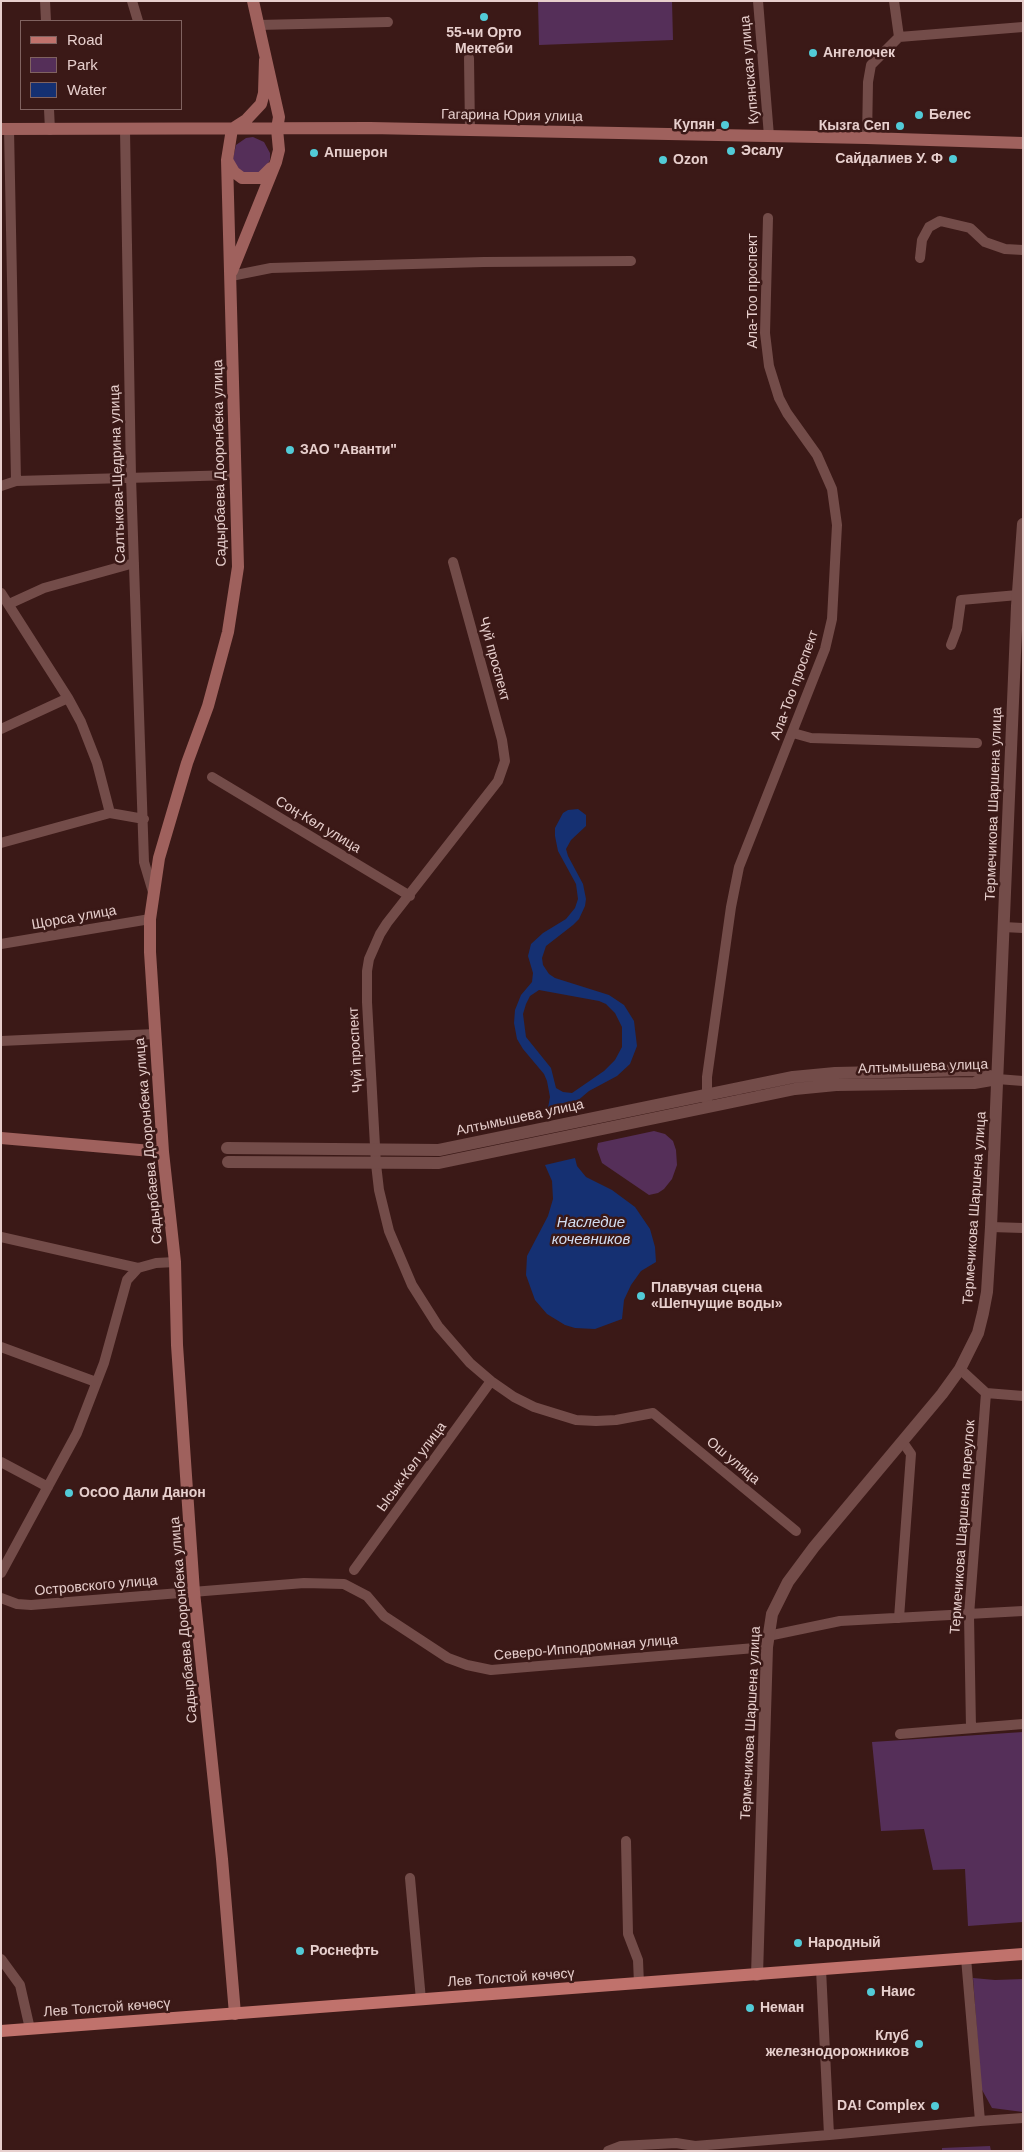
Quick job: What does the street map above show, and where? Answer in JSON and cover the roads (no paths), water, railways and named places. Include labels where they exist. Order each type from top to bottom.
[{"type":"main road","name":"Садырбаева Дооронбека улица","points":[[231,276],[279,150],[277,129],[279,117],[253,1]]},
{"type":"main road","points":[[232,129],[246,120],[261,104],[264,94],[266,60]]},
{"type":"main road","name":"Гагарина Юрия улица","points":[[5,129],[370,128],[1023,143]]},
{"type":"main road","name":"Садырбаева Дооронбека улица","points":[[232,129],[227,160],[238,567],[228,632],[208,706],[173,806],[159,858],[150,919],[150,952],[163,1152],[175,1262],[177,1345],[194,1592],[222,1859],[235,2014]]},
{"type":"main road","points":[[227,160],[234,172],[242,178],[251,179],[261,178],[267,174],[276,162]]},
{"type":"main road","points":[[1,1138],[163,1152]]},
{"type":"main road","name":"Лев Толстой көчөсү","points":[[1,2031],[1023,1954]]},
{"type":"street","points":[[45,1],[46,20]]},
{"type":"street","points":[[132,1],[138,20]]},
{"type":"street","name":"Купянская улица","points":[[758,1],[769,136]]},
{"type":"street","points":[[894,1],[899,37]]},
{"type":"street","points":[[258,25],[388,22]]},
{"type":"street","points":[[867,138],[868,82],[871,65],[899,37],[1023,27]]},
{"type":"street","points":[[469,58],[470,131]]},
{"type":"street","points":[[49,110],[50,130]]},
{"type":"street","points":[[5,129],[16,481]]},
{"type":"street","name":"Салтыкова-Щедрина улица","points":[[125,130],[131,477],[144,862],[154,893]]},
{"type":"street","name":"Ала-Тоо проспект","points":[[708,1107],[706,1094],[734,884],[747,843],[793,733],[825,649],[830,632],[834,600],[837,525],[832,489],[817,455],[783,406],[769,366],[765,333],[768,218]]},
{"type":"street","points":[[920,258],[922,240],[928,227],[940,221],[970,228],[985,242],[1005,250],[1023,250]]},
{"type":"street","points":[[231,276],[271,268],[631,260]]},
{"type":"street","points":[[1,486],[16,481],[236,475]]},
{"type":"street","name":"Термечикова Шаршена улица","points":[[757,1975],[767,1641],[772,1614],[788,1582],[814,1546],[960,1369],[978,1333],[987,1292],[1023,524]]},
{"type":"street","name":"Чүй проспект","points":[[453,562],[504,750],[505,761],[498,781],[380,934],[369,959],[367,971],[379,1190],[387,1224],[412,1285],[452,1344],[491,1381],[514,1397],[534,1407],[576,1420],[616,1420],[653,1413]]},
{"type":"street","points":[[110,813],[97,764],[81,722],[68,698],[4,599],[134,563]]},
{"type":"street","points":[[951,645],[957,628],[961,600],[1019,602]]},
{"type":"street","points":[[1,729],[68,698]]},
{"type":"street","points":[[793,733],[812,738],[977,743]]},
{"type":"street","name":"Соң-Көл улица","points":[[212,777],[410,896]]},
{"type":"street","points":[[1,843],[110,813],[144,818]]},
{"type":"street","name":"Щорса улица","points":[[1,944],[150,919]]},
{"type":"street","points":[[1004,927],[1023,928]]},
{"type":"street","points":[[1,1041],[155,1034]]},
{"type":"street","name":"Алтымышева улица","points":[[228,1162],[376,1157],[454,1148],[793,1077],[834,1073],[974,1070],[997,1079]]},
{"type":"street","points":[[997,1079],[1023,1080]]},
{"type":"street","name":"Алтымышева улица","points":[[227,1148],[376,1157],[439,1163],[803,1088],[836,1085],[974,1083],[997,1079]]},
{"type":"street","points":[[990,1227],[1023,1228]]},
{"type":"street","points":[[1,1237],[138,1268],[156,1263],[175,1262]]},
{"type":"street","points":[[1,1573],[76,1433],[104,1363],[127,1280],[138,1268]]},
{"type":"street","points":[[1,1346],[96,1382]]},
{"type":"street","points":[[960,1369],[986,1393],[1023,1396]]},
{"type":"street","name":"Ысык-Көл улица","points":[[354,1570],[491,1381]]},
{"type":"street","name":"Термечикова Шаршена переулок","points":[[971,1728],[969,1615],[986,1393]]},
{"type":"street","name":"Ош улица","points":[[653,1413],[796,1531]]},
{"type":"street","points":[[899,1618],[911,1454],[902,1441]]},
{"type":"street","points":[[1,1462],[48,1487]]},
{"type":"street","name":"Северо-Ипподромная улица","points":[[194,1592],[304,1583],[344,1584],[367,1596],[384,1616],[448,1658],[467,1665],[491,1670],[767,1641],[840,1622],[1023,1612]]},
{"type":"street","name":"Островского улица","points":[[1,1598],[17,1604],[32,1605],[194,1592]]},
{"type":"street","points":[[900,1734],[1023,1724]]},
{"type":"street","points":[[626,1841],[628,1934],[638,1960],[639,1984]]},
{"type":"street","points":[[410,1878],[421,2000]]},
{"type":"street","points":[[1,1958],[20,1985],[30,2029]]},
{"type":"street","points":[[966,1958],[980,2121]]},
{"type":"street","points":[[821,1969],[829,2135]]},
{"type":"street","points":[[608,2151],[621,2146],[676,2143],[695,2146],[1023,2118]]},
{"type":"water","points":[[578,809],[586,815],[586,826],[571,840],[566,849],[583,884],[586,899],[585,906],[579,919],[546,946],[542,958],[543,965],[549,974],[555,978],[609,995],[624,1005],[634,1021],[637,1046],[630,1064],[617,1076],[589,1091],[576,1102],[548,1108],[550,1097],[547,1081],[544,1074],[517,1039],[514,1023],[515,1010],[521,995],[532,982],[533,973],[528,956],[531,944],[543,933],[566,919],[575,908],[578,899],[576,884],[558,851],[555,836],[555,828],[563,813],[568,810]],"holes":[[[539,990],[599,1001],[606,1004],[615,1013],[622,1027],[622,1047],[615,1060],[604,1071],[572,1093],[563,1092],[556,1088],[551,1068],[526,1037],[523,1014],[526,1004],[530,996]]]},
{"type":"water","name":"Наследие кочевников","points":[[575,1158],[577,1166],[586,1177],[612,1190],[635,1207],[650,1229],[655,1247],[656,1262],[641,1271],[631,1285],[624,1300],[622,1319],[595,1329],[575,1328],[565,1325],[547,1314],[535,1300],[526,1275],[527,1256],[548,1216],[553,1199],[552,1181],[545,1165]]},
{"type":"place","name":"55-чи Орто Мектеби","points":[[484,17]]},
{"type":"place","name":"Ангелочек","points":[[813,53]]},
{"type":"place","name":"Белес","points":[[919,115]]},
{"type":"place","name":"Купян","points":[[725,125]]},
{"type":"place","name":"Кызга Сеп","points":[[900,126]]},
{"type":"place","name":"Эсалу","points":[[731,151]]},
{"type":"place","name":"Апшерон","points":[[314,153]]},
{"type":"place","name":"Сайдалиев У. Ф","points":[[953,159]]},
{"type":"place","name":"Ozon","points":[[663,160]]},
{"type":"place","name":"ЗАО \"Аванти\"","points":[[290,450]]},
{"type":"place","name":"Плавучая сцена «Шепчущие воды»","points":[[641,1296]]},
{"type":"place","name":"ОсОО Дали Данон","points":[[69,1493]]},
{"type":"place","name":"Народный","points":[[798,1943]]},
{"type":"place","name":"Роснефть","points":[[300,1951]]},
{"type":"place","name":"Наис","points":[[871,1992]]},
{"type":"place","name":"Неман","points":[[750,2008]]},
{"type":"place","name":"Клуб железнодорожников","points":[[919,2044]]},
{"type":"place","name":"DA! Complex","points":[[935,2106]]}]
